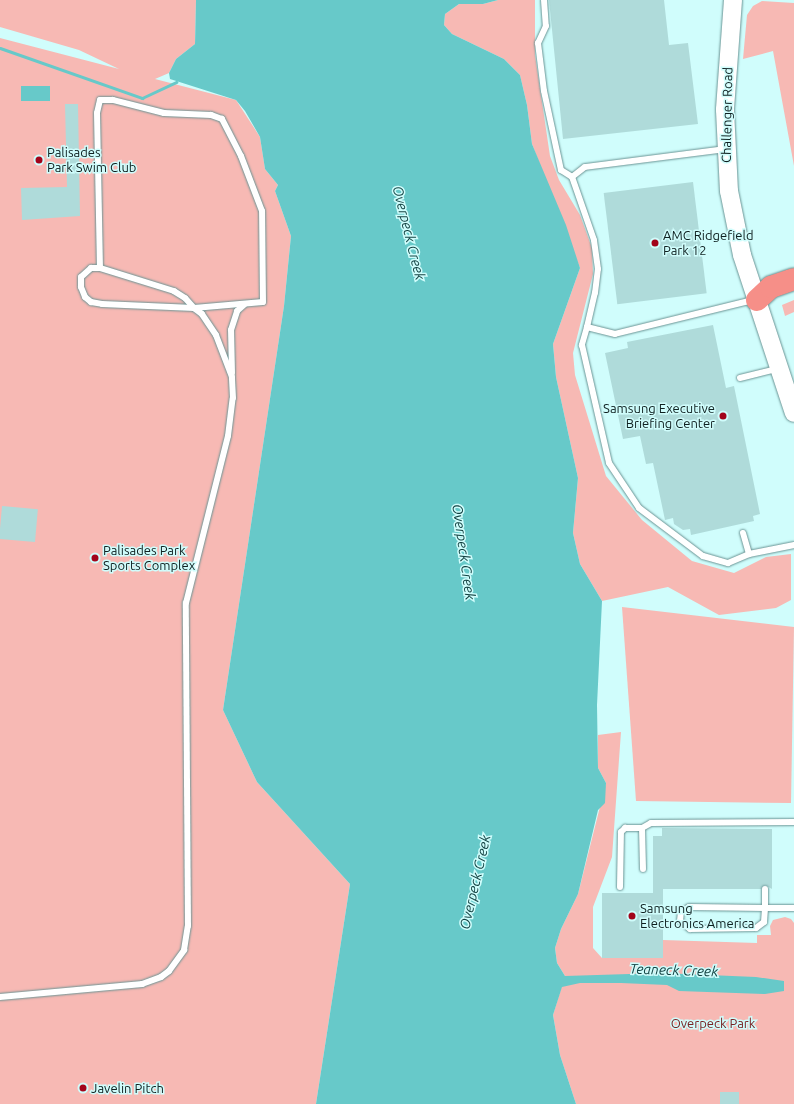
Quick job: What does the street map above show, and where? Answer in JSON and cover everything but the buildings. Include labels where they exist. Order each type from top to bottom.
[{"type":"highway","points":[[757,300],[771,287],[794,279]]},
{"type":"highway","points":[[757,300],[776,301],[794,294]]},
{"type":"main road","name":"Challenger Road","points":[[733,0],[725,110],[725,149],[734,225],[757,300],[781,368],[794,413]]},
{"type":"lane","points":[[544,0],[546,26],[538,43],[545,98],[561,170],[572,177],[594,240],[598,269],[596,293],[582,345],[609,463],[639,508],[704,556],[728,563],[750,554],[794,545]]},
{"type":"lane","points":[[100,268],[99,101],[102,99],[113,100],[170,114],[218,117],[225,122],[241,156],[263,218],[264,299],[261,304],[194,308],[91,302],[81,287],[81,277],[91,268],[100,268],[174,291],[194,308],[216,335],[232,377]]},
{"type":"lane","points":[[572,177],[585,167],[725,149]]},
{"type":"lane","points":[[587,327],[615,334],[757,300]]},
{"type":"lane","points":[[0,997],[142,984],[161,977],[178,961],[184,950],[188,926],[186,602],[228,436],[234,398],[231,330],[237,311],[244,305]]},
{"type":"lane","points":[[740,378],[781,368]]},
{"type":"lane","points":[[743,533],[750,554]]},
{"type":"lane","points":[[620,887],[620,832],[625,828],[642,828],[650,823],[767,825],[794,822]]},
{"type":"lane","points":[[642,828],[643,869]]},
{"type":"lane","points":[[765,889],[765,908],[764,922],[756,928],[690,928],[682,924],[679,917],[683,909],[689,907],[765,908],[794,908]]},
{"type":"green space","points":[[0,0],[196,0],[195,44],[176,59],[169,73],[155,79],[236,100],[260,137],[265,169],[278,185],[275,191],[291,236],[284,306],[223,710],[257,782],[350,884],[316,1104],[0,1104],[0,38],[119,69],[79,50],[0,27]]},
{"type":"green space","points":[[498,0],[535,0],[535,55],[550,156],[559,180],[580,215],[592,248],[593,274],[573,353],[575,375],[606,476],[642,520],[692,561],[734,573],[766,557],[791,554],[791,600],[776,608],[719,615],[668,587],[602,601],[580,564],[573,533],[578,478],[556,377],[553,344],[580,268],[532,144],[527,105],[520,75],[504,59],[452,34],[444,25],[445,14],[459,4],[483,4]]},
{"type":"green space","points":[[762,1],[794,3],[794,166],[773,51],[743,59],[747,15],[753,6]]},
{"type":"green space","points":[[794,300],[794,312],[785,316],[782,305]]},
{"type":"green space","points":[[622,607],[794,627],[791,803],[636,801]]},
{"type":"green space","name":"Overpeck Park","points":[[621,732],[612,857],[593,907],[593,948],[602,958],[662,958],[663,940],[757,943],[757,935],[771,935],[770,926],[773,920],[785,917],[791,919],[794,923],[794,1104],[576,1104],[560,1055],[553,1015],[565,976],[557,963],[555,948],[561,929],[578,894],[606,783],[598,768],[598,735]]},
{"type":"water","name":"Overpeck Creek","points":[[196,0],[498,0],[483,4],[459,4],[445,14],[444,25],[452,34],[504,59],[520,75],[527,105],[532,144],[566,225],[580,268],[553,344],[556,377],[578,478],[573,533],[580,564],[602,601],[597,705],[598,768],[606,783],[605,803],[598,810],[578,894],[561,929],[555,948],[557,963],[565,976],[661,973],[756,977],[784,981],[784,991],[765,994],[679,991],[667,985],[621,983],[580,983],[562,987],[553,1015],[560,1055],[576,1104],[316,1104],[350,884],[257,782],[223,710],[284,306],[291,236],[275,191],[278,185],[265,169],[260,137],[245,111],[236,100],[170,79],[169,73],[176,59],[195,44]]},
{"type":"water","points":[[21,86],[50,86],[50,101],[21,101]]},
{"type":"waterway","points":[[0,48],[142,98],[177,82]]},
{"type":"place","name":"Palisades Park Swim Club","points":[[39,160]]},
{"type":"place","name":"AMC Ridgefield Park 12","points":[[655,243]]},
{"type":"place","name":"Samsung Executive Briefing Center","points":[[723,416]]},
{"type":"place","name":"Palisades Park Sports Complex","points":[[95,558]]},
{"type":"place","name":"Samsung Electronics America","points":[[632,916]]},
{"type":"place","name":"Javelin Pitch","points":[[83,1088]]},
{"type":"water label","name":"Teaneck Creek","points":[[674,970]]}]
